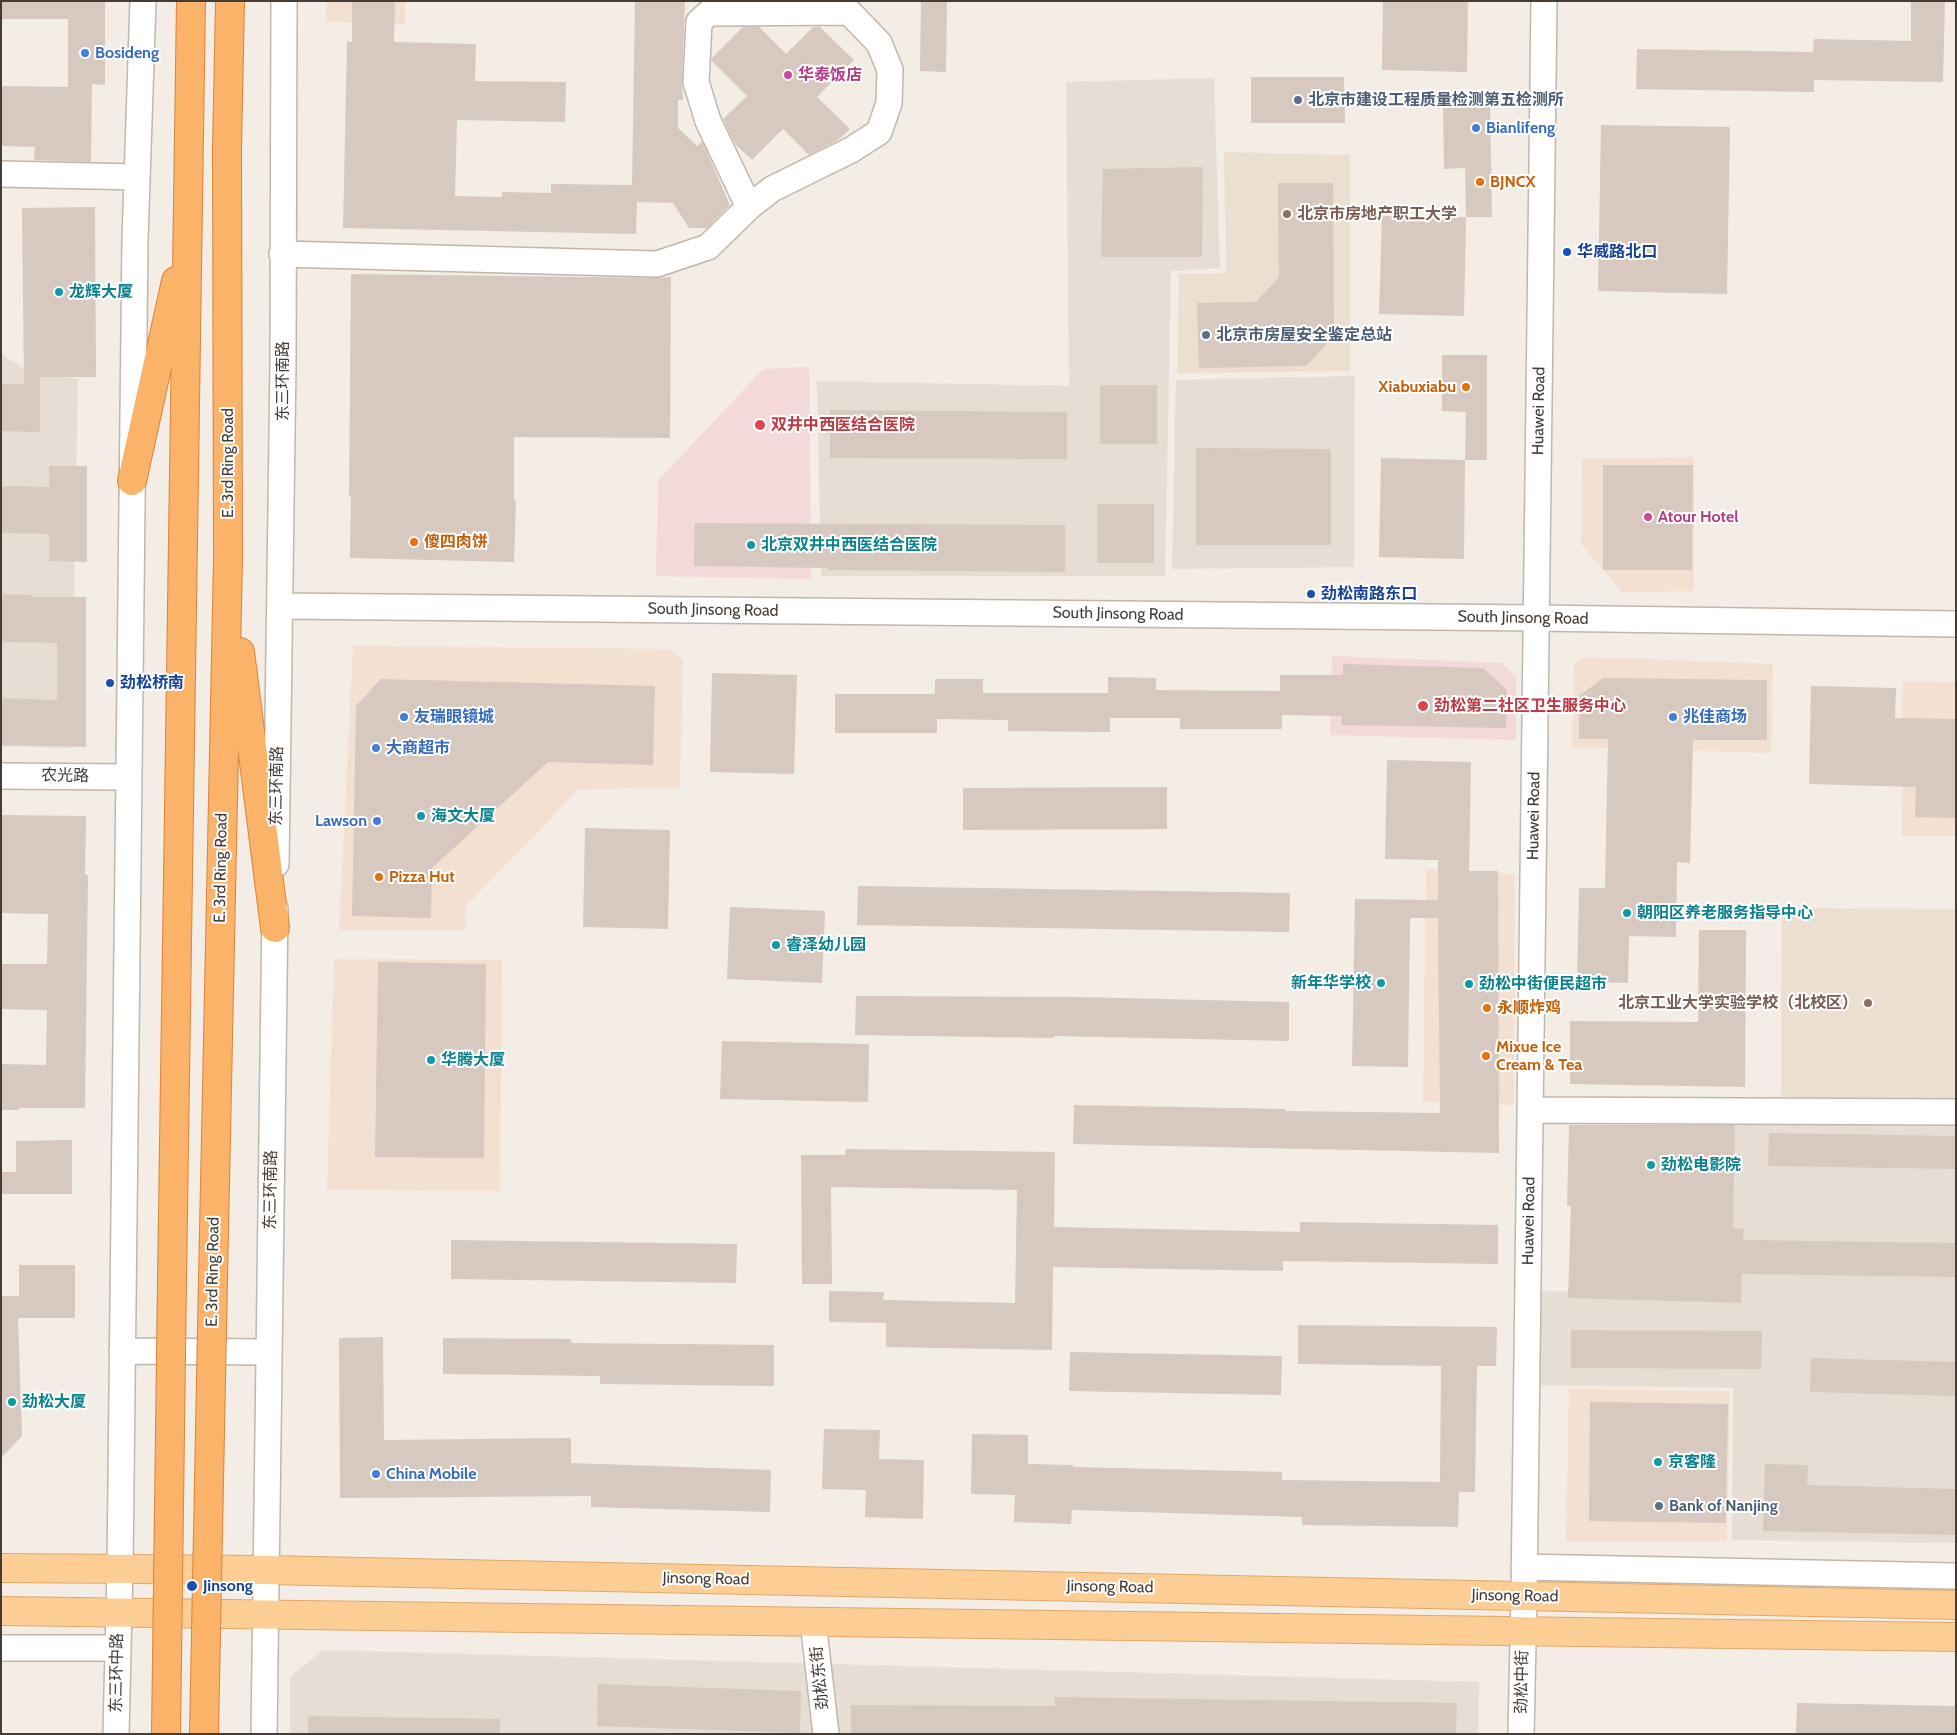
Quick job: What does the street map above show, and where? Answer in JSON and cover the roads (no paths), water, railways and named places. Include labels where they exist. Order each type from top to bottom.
[{"type":"highway","points":[[166,1734],[191,1]]},
{"type":"highway","name":"E. 3rd Ring Road","points":[[204,1734],[228,559],[230,1]]},
{"type":"highway","points":[[132,481],[189,223]]},
{"type":"highway","points":[[228,559],[275,928]]},
{"type":"main road","name":"Jinsong Road","points":[[1,1568],[265,1570],[1956,1605]]},
{"type":"main road","points":[[1,1611],[118,1611],[1956,1637]]},
{"type":"street","points":[[120,1568],[132,481],[137,177],[143,1]]},
{"type":"street","name":"东三环南路","points":[[265,1614],[281,606],[284,1]]},
{"type":"street","name":"Huawei Road","points":[[1523,1631],[1544,1]]},
{"type":"street","points":[[282,254],[656,264],[708,247],[772,189],[850,150],[879,132],[888,103],[890,70],[878,43],[849,12],[709,13],[699,22],[696,82],[708,121],[749,208]]},
{"type":"street","points":[[1,174],[137,177]]},
{"type":"street","name":"South Jinsong Road","points":[[281,606],[1956,624]]},
{"type":"street","name":"农光路","points":[[1,776],[128,777]]},
{"type":"street","points":[[1530,1110],[1956,1112]]},
{"type":"street","points":[[122,1351],[268,1352]]},
{"type":"street","points":[[1524,1567],[1956,1576]]},
{"type":"street","name":"东三环中路","points":[[116,1734],[120,1568]]},
{"type":"street","points":[[264,1734],[265,1614]]},
{"type":"street","name":"劲松东街","points":[[813,1622],[826,1734]]},
{"type":"street","name":"劲松中街","points":[[1521,1734],[1523,1631]]},
{"type":"street","points":[[1,1648],[118,1648]]},
{"type":"place","name":"Bosideng","points":[[85,53]]},
{"type":"place","name":"华泰饭店","points":[[788,75]]},
{"type":"place","name":"北京市建设工程质量检测第五检测所","points":[[1298,100]]},
{"type":"place","name":"Bianlifeng","points":[[1476,128]]},
{"type":"place","name":"BJNCX","points":[[1480,182]]},
{"type":"place","name":"北京市房地产职工大学","points":[[1287,214]]},
{"type":"place","name":"华威路北口","points":[[1567,252]]},
{"type":"place","name":"龙辉大厦","points":[[59,292]]},
{"type":"place","name":"北京市房屋安全鉴定总站","points":[[1206,335]]},
{"type":"place","name":"Xiabuxiabu","points":[[1466,387]]},
{"type":"place","name":"双井中西医结合医院","points":[[760,425]]},
{"type":"place","name":"Atour Hotel","points":[[1648,517]]},
{"type":"place","name":"傻四肉饼","points":[[414,542]]},
{"type":"place","name":"北京双井中西医结合医院","points":[[751,545]]},
{"type":"place","name":"劲松南路东口","points":[[1311,594]]},
{"type":"place","name":"劲松桥南","points":[[110,683]]},
{"type":"place","name":"劲松第二社区卫生服务中心","points":[[1423,706]]},
{"type":"place","name":"友瑞眼镜城","points":[[404,717]]},
{"type":"place","name":"兆佳商场","points":[[1673,717]]},
{"type":"place","name":"大商超市","points":[[376,748]]},
{"type":"place","name":"海文大厦","points":[[421,816]]},
{"type":"place","name":"Lawson","points":[[377,821]]},
{"type":"place","name":"Pizza Hut","points":[[379,877]]},
{"type":"place","name":"朝阳区养老服务指导中心","points":[[1627,913]]},
{"type":"place","name":"睿泽幼儿园","points":[[776,945]]},
{"type":"place","name":"新年华学校","points":[[1381,983]]},
{"type":"place","name":"劲松中街便民超市","points":[[1469,984]]},
{"type":"place","name":"北京工业大学实验学校（北校区）","points":[[1868,1003]]},
{"type":"place","name":"永顺炸鸡","points":[[1487,1008]]},
{"type":"place","name":"Mixue Ice Cream & Tea","points":[[1486,1056]]},
{"type":"place","name":"华腾大厦","points":[[431,1060]]},
{"type":"place","name":"劲松电影院","points":[[1651,1165]]},
{"type":"place","name":"劲松大厦","points":[[12,1402]]},
{"type":"place","name":"京客隆","points":[[1658,1462]]},
{"type":"place","name":"China Mobile","points":[[376,1474]]},
{"type":"place","name":"Bank of Nanjing","points":[[1659,1506]]},
{"type":"place","name":"Jinsong","points":[[192,1586]]}]
